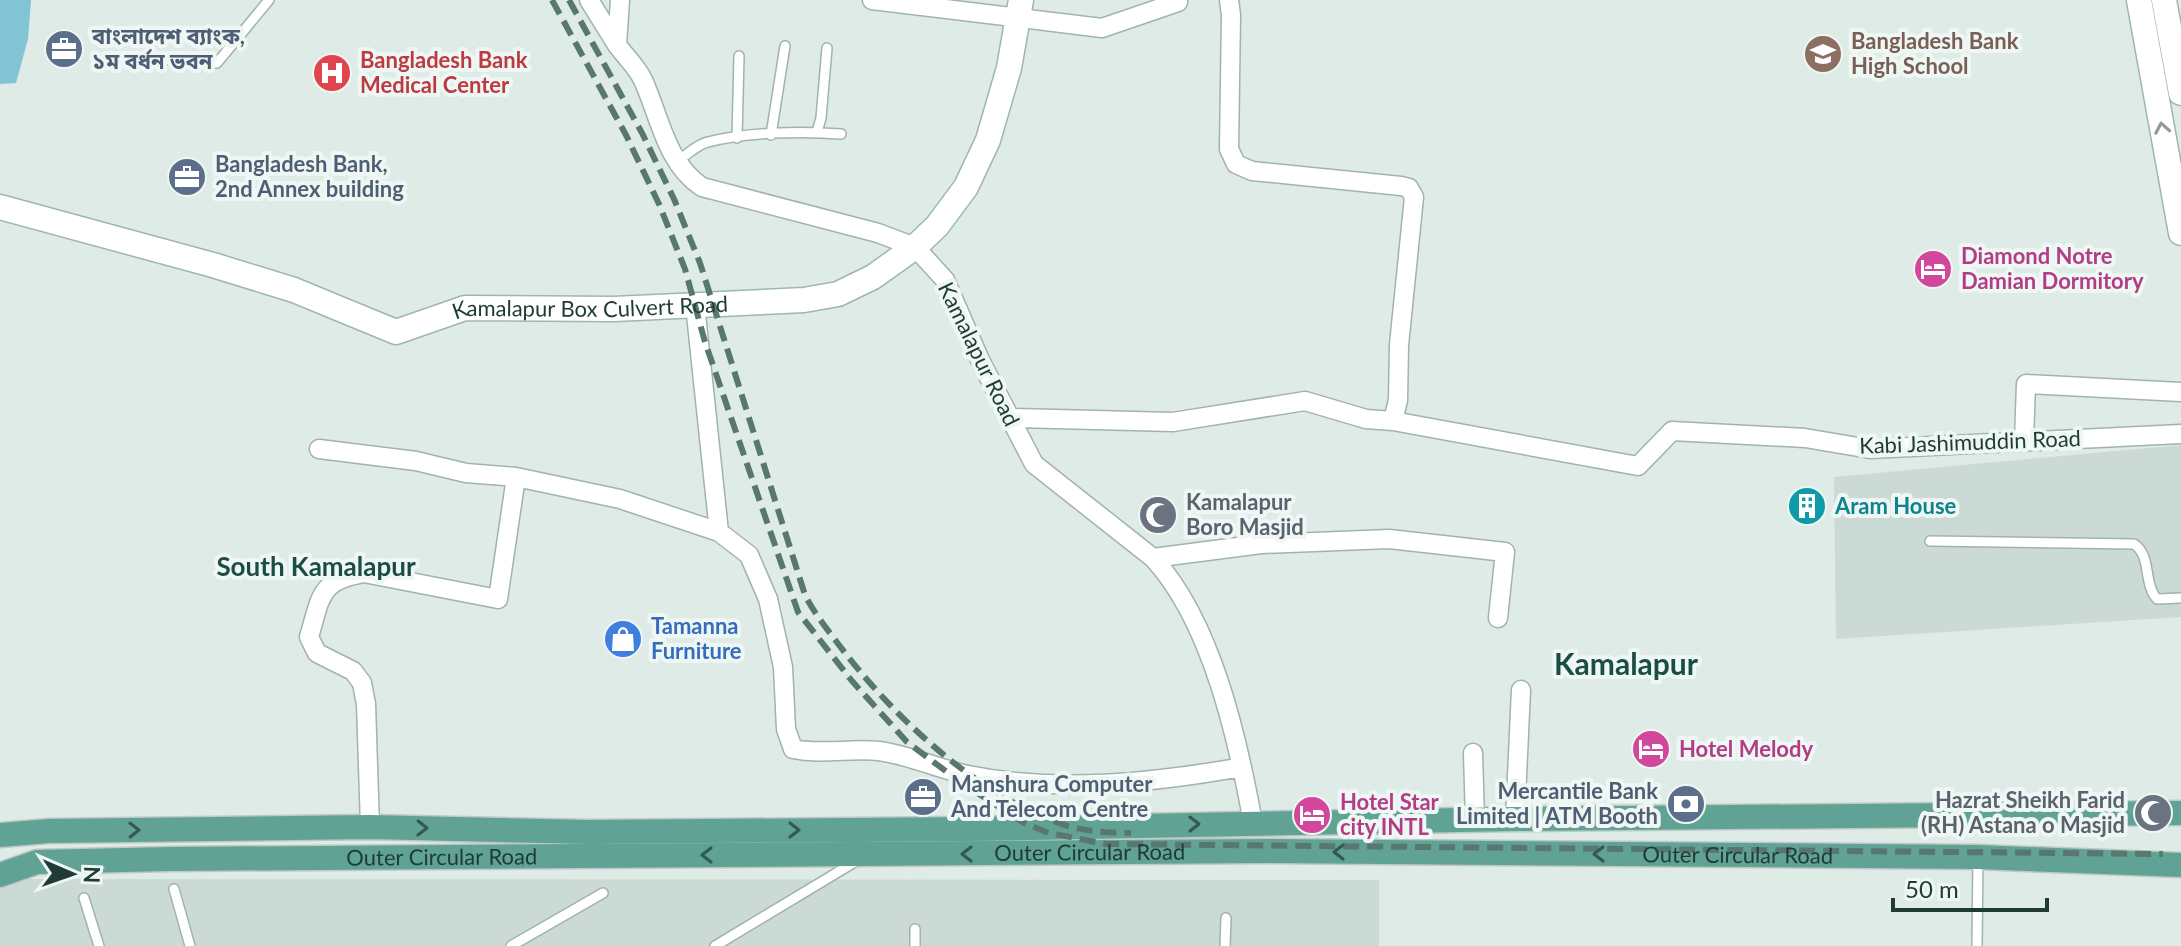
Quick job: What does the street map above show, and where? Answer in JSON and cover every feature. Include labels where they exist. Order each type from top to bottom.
[{"type":"main road","name":"Outer Circular Road","points":[[0,835],[49,831],[370,827],[588,832],[2181,813]]},
{"type":"main road","name":"Outer Circular Road","points":[[0,875],[37,862],[59,861],[1269,851],[1978,857],[2181,865]]},
{"type":"street","name":"Kamalapur Road","points":[[589,0],[617,45],[642,76],[676,162],[688,177],[702,187],[878,233],[915,247],[945,280],[980,360],[1034,464],[1153,558],[1166,572],[1190,614],[1210,660],[1232,725],[1253,823]]},
{"type":"street","points":[[617,45],[620,0]]},
{"type":"street","points":[[872,0],[1019,9],[1102,28],[1178,2]]},
{"type":"street","points":[[1012,418],[1173,422],[1305,401],[1366,419],[1393,421],[1398,400],[1399,345],[1414,197],[1409,188],[1401,186],[1252,171],[1236,164],[1229,149],[1229,0]]},
{"type":"street","points":[[2139,0],[2181,233]]},
{"type":"street","points":[[2156,96],[2181,91],[2164,0]]},
{"type":"street","name":"Kamalapur Box Culvert Road","points":[[0,207],[294,290],[396,332],[465,308],[614,309],[804,300],[838,294],[873,277],[915,247],[937,226],[966,187],[988,140],[1009,68],[1019,9]]},
{"type":"street","points":[[695,305],[719,532]]},
{"type":"street","points":[[2024,441],[2026,384],[2181,392]]},
{"type":"street","name":"Kabi Jashimuddin Road","points":[[1393,421],[1638,466],[1672,431],[1805,438],[1870,449],[2181,434]]},
{"type":"street","points":[[319,449],[416,461],[466,473],[516,477],[620,499],[719,532],[749,555],[768,599],[783,667],[786,729],[793,749],[817,753],[880,751],[969,775],[1053,784],[1128,783],[1242,767]]},
{"type":"street","points":[[370,827],[366,704],[362,683],[353,671],[317,653],[309,637],[322,592],[342,577],[364,573],[498,599],[516,477]]},
{"type":"street","points":[[1153,558],[1261,544],[1389,539],[1505,552],[1498,618]]},
{"type":"street","points":[[1515,819],[1521,690]]},
{"type":"street","points":[[1473,753],[1475,820]]},
{"type":"lane","points":[[145,58],[217,63],[269,0]]},
{"type":"lane","points":[[771,135],[785,46]]},
{"type":"lane","points":[[817,132],[827,48]]},
{"type":"lane","points":[[737,138],[739,56]]},
{"type":"lane","points":[[676,162],[705,142],[817,132],[841,134]]},
{"type":"lane","points":[[1930,541],[2134,544],[2143,556],[2152,594],[2157,599],[2181,598]]},
{"type":"lane","points":[[715,946],[868,854]]},
{"type":"lane","points":[[1977,946],[1978,857]]},
{"type":"lane","points":[[174,889],[190,946]]},
{"type":"lane","points":[[511,946],[603,893]]},
{"type":"lane","points":[[84,898],[99,946]]},
{"type":"lane","points":[[1225,946],[1226,918]]},
{"type":"lane","points":[[915,929],[915,946]]},
{"type":"shaded area","points":[[2181,445],[2181,617],[1836,639],[1834,477]]},
{"type":"shaded area","points":[[0,879],[1379,880],[1379,946],[0,946]]},
{"type":"water","points":[[0,0],[31,0],[28,39],[16,83],[0,84]]},
{"type":"railway","points":[[552,0],[626,135],[659,204],[685,269],[705,342],[798,612],[852,681],[907,742],[959,781],[1024,823],[1049,833],[1106,844],[2163,854]]},
{"type":"railway","points":[[569,0],[642,133],[700,263],[805,595],[817,615],[883,698],[963,770],[992,790],[1053,821],[1092,831],[1131,833]]},
{"type":"place","name":"বাংলাদেশ ব্যাংক, ১ম বর্ধন ভবন","points":[[64,49]]},
{"type":"place","name":"Bangladesh Bank High School","points":[[1823,54]]},
{"type":"place","name":"Bangladesh Bank Medical Center","points":[[332,73]]},
{"type":"place","name":"Bangladesh Bank, 2nd Annex building","points":[[187,177]]},
{"type":"place","name":"Diamond Notre Damian Dormitory","points":[[1933,269]]},
{"type":"place","name":"Aram House","points":[[1807,506]]},
{"type":"place","name":"Kamalapur Boro Masjid","points":[[1158,515]]},
{"type":"place","name":"Tamanna Furniture","points":[[623,639]]},
{"type":"place","name":"Hotel Melody","points":[[1651,749]]},
{"type":"place","name":"Manshura Computer And Telecom Centre","points":[[923,797]]},
{"type":"place","name":"Mercantile Bank Limited | ATM Booth","points":[[1686,804]]},
{"type":"place","name":"Hazrat Sheikh Farid (RH) Astana o Masjid","points":[[2153,813]]},
{"type":"place","name":"Hotel Star city INTL","points":[[1312,815]]},
{"type":"district","name":"South Kamalapur","points":[[316,567]]},
{"type":"district","name":"Kamalapur","points":[[1626,665]]}]
